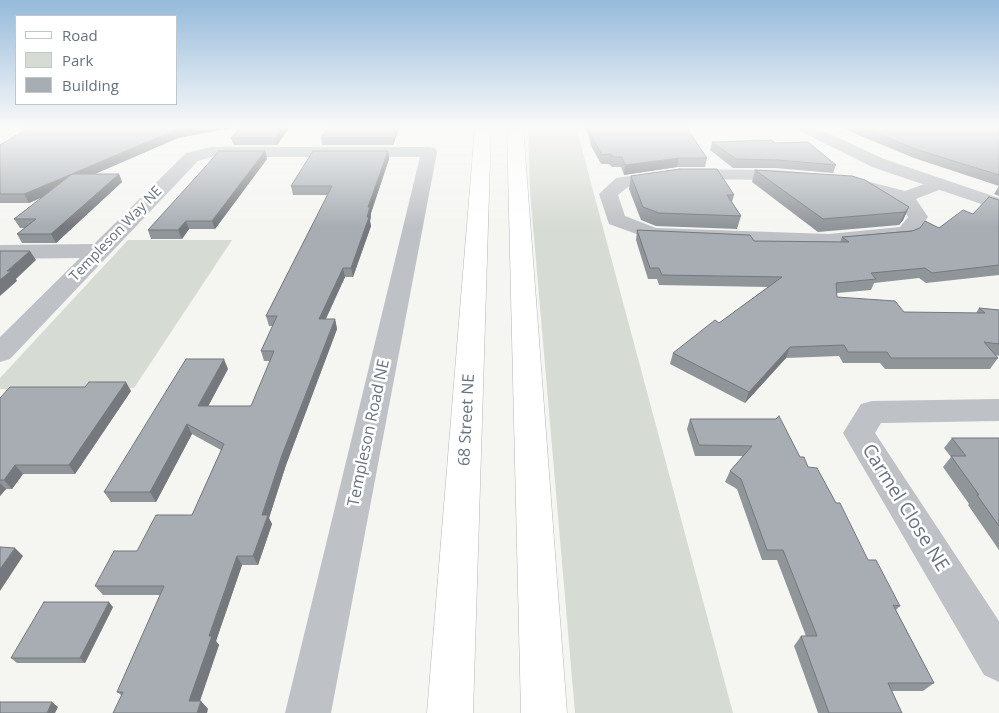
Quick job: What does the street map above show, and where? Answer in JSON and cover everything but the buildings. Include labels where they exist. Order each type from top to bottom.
[{"type":"main road","name":"68 Street NE","points":[[450,713],[481,160]]},
{"type":"main road","points":[[517,160],[544,713]]},
{"type":"street","name":"Templeson Way NE","points":[[0,353],[189,160]]},
{"type":"street","name":"Templeson Road NE","points":[[308,713],[427,160]]},
{"type":"street","points":[[872,160],[999,204]]},
{"type":"street","points":[[677,174],[775,175],[847,181],[882,188],[905,197],[918,216],[906,233],[829,240],[653,234],[616,220],[608,194],[622,182],[677,174]]},
{"type":"street","points":[[882,188],[915,176]]},
{"type":"street","points":[[905,197],[938,184]]},
{"type":"street","points":[[0,252],[98,251]]},
{"type":"street","name":"Carmel Close NE","points":[[999,410],[872,412],[860,433],[999,660]]},
{"type":"green space","points":[[529,160],[585,160],[733,713],[575,713],[530,191]]},
{"type":"green space","points":[[128,240],[232,240],[134,388],[0,389],[0,378]]}]
